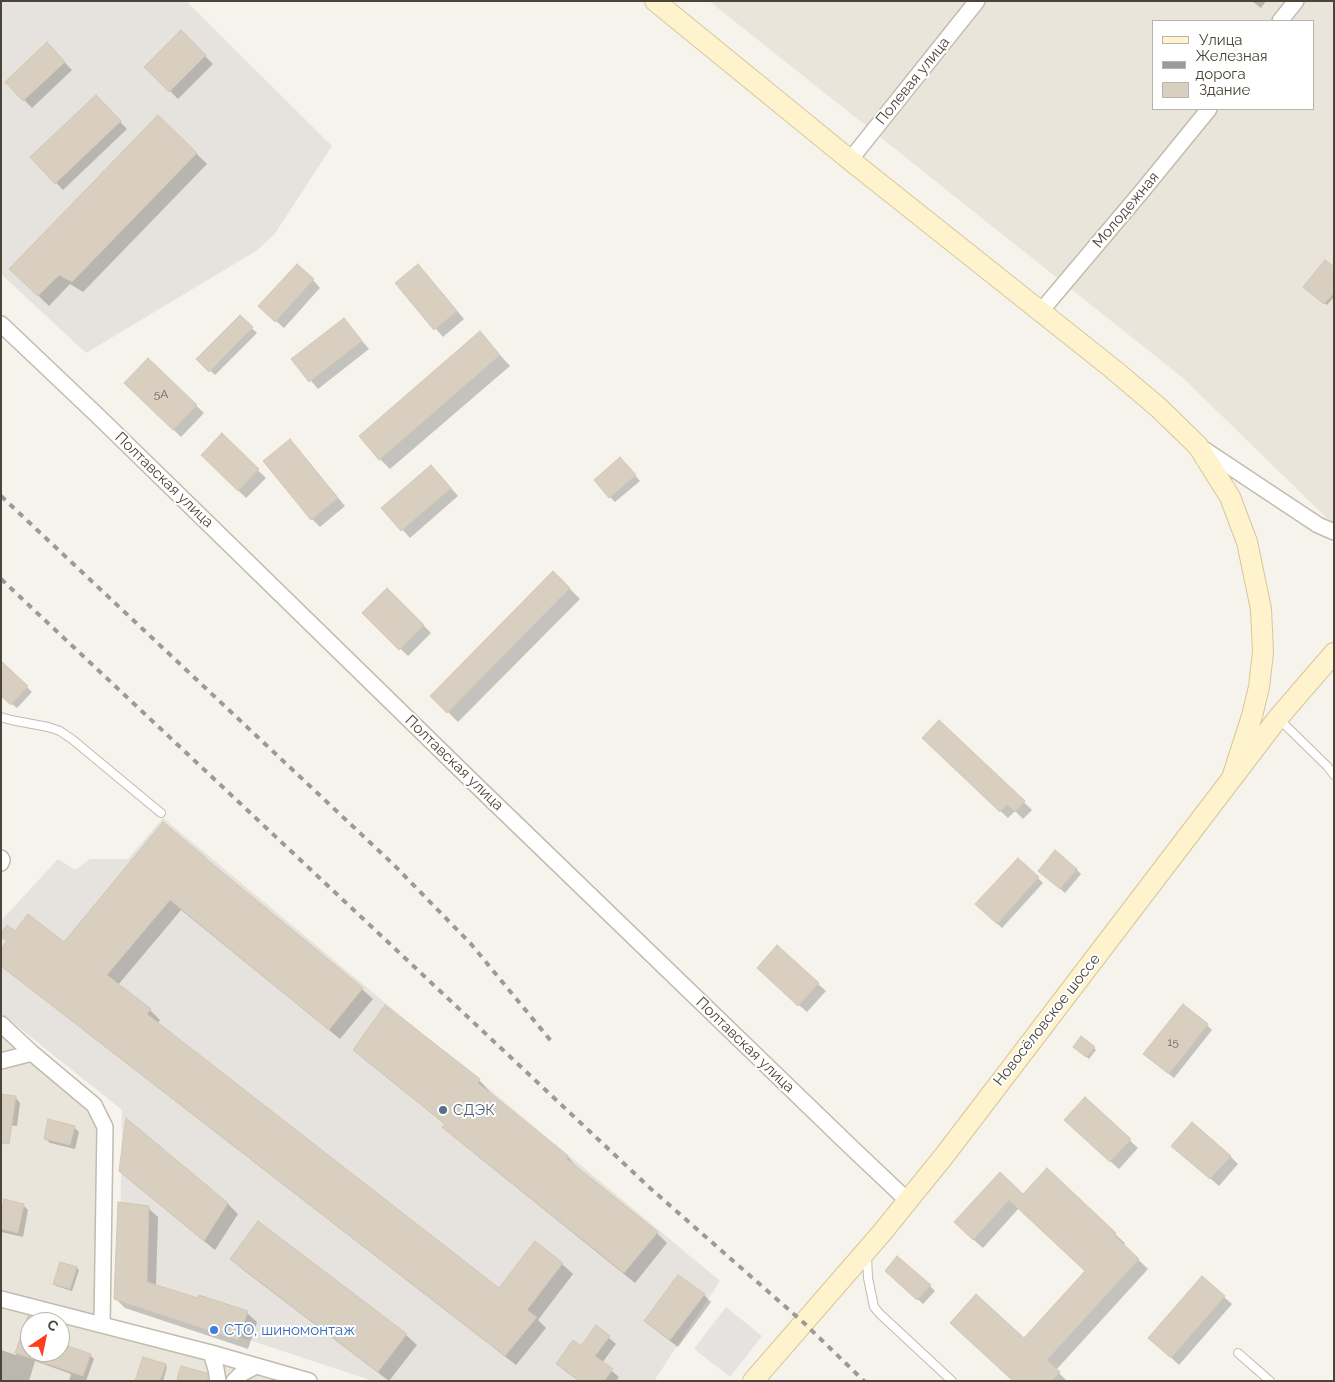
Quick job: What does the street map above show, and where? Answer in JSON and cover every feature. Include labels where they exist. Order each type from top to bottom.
[{"type":"main road","points":[[655,1],[850,160],[1113,368],[1159,408],[1198,446],[1230,497],[1246,542],[1261,609],[1263,652],[1259,687],[1252,716],[1232,778]]},
{"type":"main road","name":"Новосёловское шоссе","points":[[753,1381],[866,1251],[944,1156],[1278,718],[1334,653]]},
{"type":"street","name":"Полевая улица","points":[[850,160],[977,1]]},
{"type":"street","points":[[1281,20],[1296,1]]},
{"type":"street","name":"Молодежная","points":[[1041,311],[1208,110]]},
{"type":"street","name":"Полтавская улица","points":[[1,324],[99,417],[475,784],[908,1200]]},
{"type":"street","points":[[1198,446],[1318,525],[1334,532]]},
{"type":"street","points":[[1,858],[1,863]]},
{"type":"street","points":[[1,1024],[32,1053],[94,1105],[105,1127],[102,1325]]},
{"type":"street","points":[[1,1060],[32,1053]]},
{"type":"street","points":[[1,1299],[210,1353],[309,1381]]},
{"type":"street","points":[[210,1353],[218,1381]]},
{"type":"street","points":[[234,1381],[241,1374],[256,1366]]},
{"type":"lane","points":[[1,717],[60,731],[74,740],[161,813]]},
{"type":"lane","points":[[1278,718],[1334,775]]},
{"type":"lane","points":[[866,1251],[868,1278],[874,1307],[952,1381]]},
{"type":"lane","points":[[1238,1353],[1270,1381]]},
{"type":"shaded area","points":[[1,1],[186,1],[332,146],[274,235],[256,251],[86,353],[1,274]]},
{"type":"shaded area","points":[[709,1],[1334,1],[1334,525],[1183,378]]},
{"type":"shaded area","points":[[163,818],[720,1281],[654,1381],[373,1381],[119,1297],[122,1110],[1,1013],[1,921],[58,859],[75,870],[90,859],[128,859]]},
{"type":"shaded area","points":[[1,1032],[99,1121],[97,1333],[203,1359],[276,1381],[1,1381]]},
{"type":"shaded area","points":[[726,1307],[762,1336],[730,1377],[694,1349]]},
{"type":"building","points":[[181,30],[206,55],[169,92],[144,67]]},
{"type":"building","points":[[47,42],[65,62],[23,101],[5,82]]},
{"type":"building","points":[[96,95],[121,121],[55,184],[30,157]]},
{"type":"building","points":[[158,115],[197,153],[72,282],[59,275],[38,296],[9,269]]},
{"type":"building","points":[[1325,260],[1334,267],[1334,293],[1324,304],[1303,287]]},
{"type":"building","points":[[297,264],[314,279],[275,322],[258,306]]},
{"type":"building","points":[[418,264],[457,311],[434,330],[395,283]]},
{"type":"building","points":[[240,315],[253,327],[209,372],[196,359]]},
{"type":"building","points":[[344,318],[362,341],[309,382],[291,359]]},
{"type":"building","points":[[480,331],[500,355],[379,460],[359,436]]},
{"type":"building","points":[[148,358],[197,405],[173,430],[124,383]]},
{"type":"building","points":[[222,433],[259,469],[238,491],[201,455]]},
{"type":"building","points":[[290,439],[338,498],[311,520],[263,461]]},
{"type":"building","points":[[620,457],[636,475],[609,498],[594,480]]},
{"type":"building","points":[[431,465],[451,488],[401,531],[381,508]]},
{"type":"building","points":[[553,571],[570,588],[447,713],[430,696]]},
{"type":"building","points":[[387,588],[424,625],[399,650],[362,613]]},
{"type":"building","points":[[1,661],[28,686],[11,705],[1,696]]},
{"type":"building","points":[[939,720],[1025,801],[1015,812],[1007,804],[1000,812],[922,738]]},
{"type":"building","points":[[163,822],[363,988],[329,1030],[170,900],[107,975],[151,1009],[147,1014],[499,1288],[535,1241],[563,1263],[527,1310],[537,1317],[505,1356],[1,966],[1,949],[7,941],[1,937],[1,933],[7,925],[15,931],[28,914],[64,942]]},
{"type":"building","points":[[1055,850],[1077,869],[1060,889],[1038,871]]},
{"type":"building","points":[[1018,858],[1039,877],[997,924],[975,904]]},
{"type":"building","points":[[777,945],[819,983],[798,1006],[757,968]]},
{"type":"building","points":[[1183,1004],[1208,1024],[1169,1074],[1143,1054]]},
{"type":"building","points":[[385,1005],[480,1079],[478,1083],[568,1156],[567,1159],[658,1232],[624,1273],[442,1127],[445,1124],[353,1050]]},
{"type":"building","points":[[1081,1036],[1095,1047],[1086,1057],[1073,1047]]},
{"type":"building","points":[[1,1094],[16,1096],[9,1144],[1,1143]]},
{"type":"building","points":[[1085,1097],[1131,1139],[1110,1162],[1064,1120]]},
{"type":"building","points":[[126,1118],[228,1203],[204,1241],[119,1171]]},
{"type":"building","points":[[48,1119],[75,1126],[70,1145],[44,1139]]},
{"type":"building","points":[[1192,1122],[1231,1156],[1210,1179],[1171,1146]]},
{"type":"building","points":[[1047,1168],[1116,1233],[1114,1235],[1139,1259],[1047,1360],[1060,1372],[1052,1381],[1013,1381],[950,1323],[976,1294],[1024,1338],[1085,1271],[1009,1200],[973,1240],[954,1222],[1000,1172],[1023,1194]]},
{"type":"building","points":[[4,1199],[24,1204],[18,1233],[1,1229]]},
{"type":"building","points":[[118,1202],[149,1206],[147,1282],[198,1298],[199,1295],[248,1311],[238,1340],[114,1299]]},
{"type":"building","points":[[258,1221],[407,1334],[378,1372],[230,1259]]},
{"type":"building","points":[[897,1256],[931,1285],[917,1300],[885,1271]]},
{"type":"building","points":[[60,1262],[77,1267],[70,1289],[53,1284]]},
{"type":"building","points":[[678,1275],[705,1294],[670,1340],[644,1321]]},
{"type":"building","points":[[1202,1276],[1225,1296],[1171,1358],[1148,1338]]},
{"type":"building","points":[[596,1325],[610,1336],[595,1356],[613,1369],[604,1381],[580,1381],[556,1364],[573,1340],[581,1346]]},
{"type":"building","points":[[20,1339],[20,1355],[15,1353]]},
{"type":"building","points":[[70,1347],[91,1354],[83,1376],[42,1362],[70,1362]]},
{"type":"building","points":[[143,1357],[166,1364],[160,1381],[135,1381]]},
{"type":"building","points":[[181,1366],[207,1373],[208,1381],[177,1379]]},
{"type":"railway","points":[[1,496],[394,865],[471,944],[551,1041]]},
{"type":"railway","points":[[1,579],[650,1188],[804,1323],[864,1381]]},
{"type":"place","name":"СДЭК","points":[[443,1110]]},
{"type":"place","name":"СТО, шиномонтаж","points":[[214,1330]]}]
